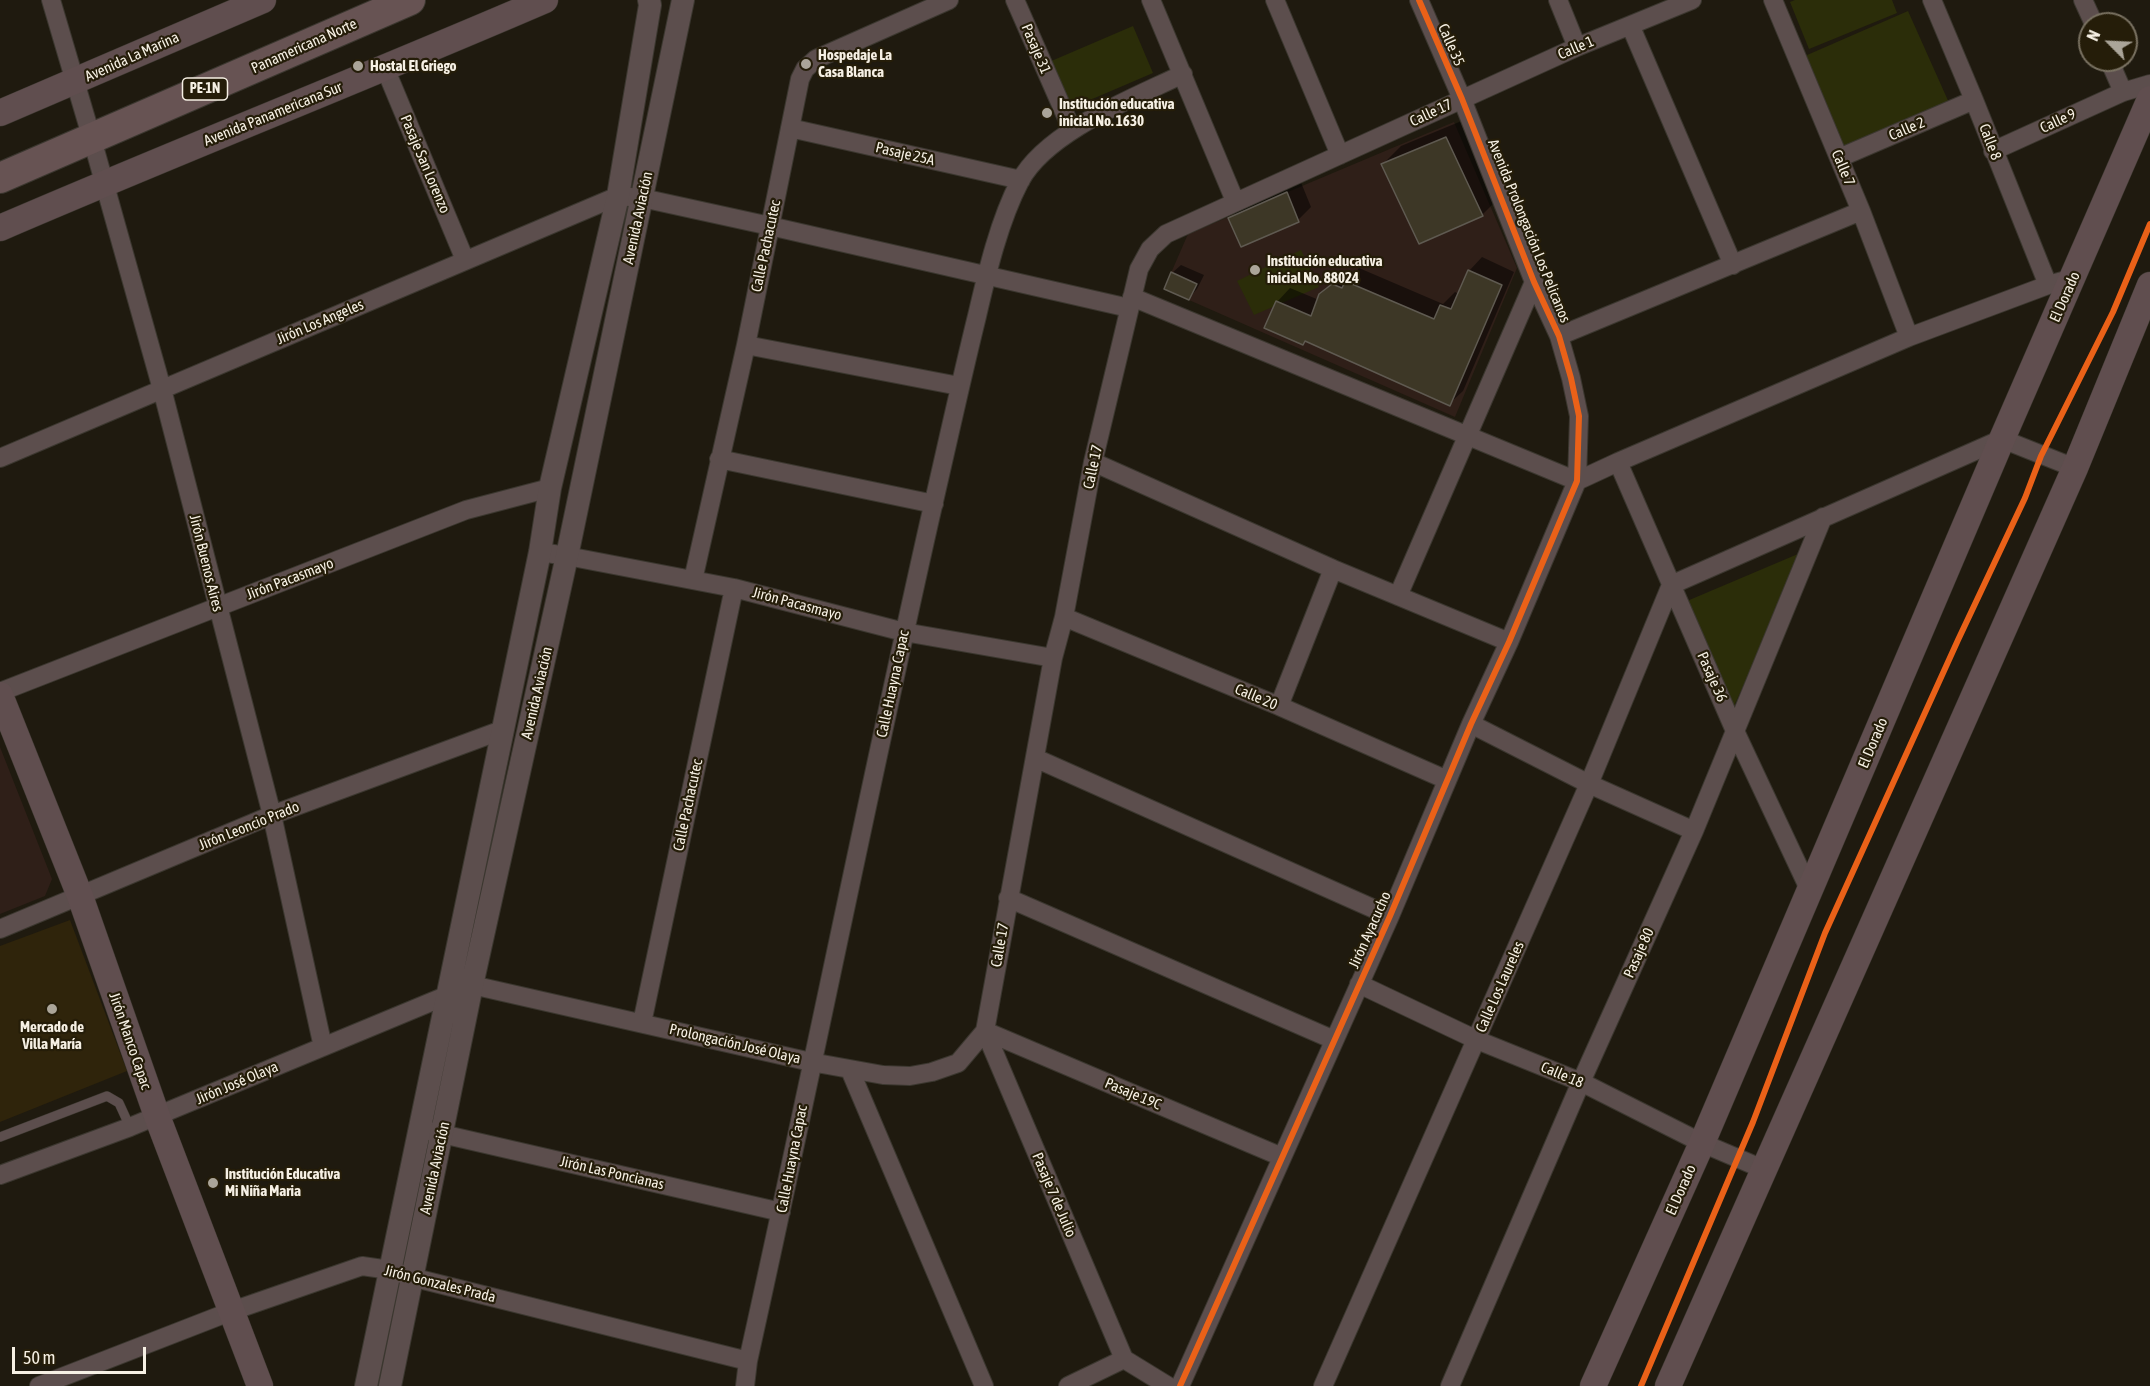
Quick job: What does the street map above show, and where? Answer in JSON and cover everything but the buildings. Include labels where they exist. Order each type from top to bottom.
[{"type":"highway","name":"Panamericana Norte","points":[[0,178],[92,139],[375,7],[410,0]]},
{"type":"main road","name":"Avenida La Marina","points":[[0,114],[263,0]]},
{"type":"main road","name":"Avenida Panamericana Sur","points":[[0,228],[545,0]]},
{"type":"main road","name":"El Dorado","points":[[1593,1386],[1702,1143],[2150,99]]},
{"type":"main road","points":[[1668,1386],[2075,468],[2150,285]]},
{"type":"main road","name":"Jirón Manco Capac","points":[[0,694],[80,896],[157,1116],[260,1386]]},
{"type":"street","name":"Jirón Buenos Aires","points":[[51,0],[162,389],[272,815],[323,1047]]},
{"type":"street","name":"Avenida Aviación","points":[[366,1386],[540,552],[550,488],[618,196],[649,0]]},
{"type":"street","name":"Avenida Aviación","points":[[390,1386],[472,985],[567,556],[683,0]]},
{"type":"street","name":"Calle Pachacutec","points":[[693,580],[746,345],[800,80],[805,69],[816,59],[949,0]]},
{"type":"street","name":"Pasaje 31","points":[[1015,0],[1072,130]]},
{"type":"street","points":[[1151,0],[1235,201]]},
{"type":"street","points":[[1275,0],[1340,155]]},
{"type":"street","name":"Calle 35","points":[[1419,0],[1462,99]]},
{"type":"street","points":[[1558,0],[1577,47]]},
{"type":"street","name":"Calle 7","points":[[1773,0],[1861,211],[1909,337]]},
{"type":"street","name":"Calle 8","points":[[1932,0],[2048,285]]},
{"type":"street","name":"Calle 1","points":[[1462,99],[1577,47],[1630,27],[1688,1]]},
{"type":"street","points":[[1630,27],[1733,265]]},
{"type":"street","name":"Pasaje San Lorenzo","points":[[385,68],[465,260]]},
{"type":"street","points":[[2114,72],[2123,92]]},
{"type":"street","name":"Calle Huayna Capac","points":[[745,1386],[748,1361],[811,1062],[904,633],[959,386],[999,236],[1021,180],[1036,160],[1082,123],[1183,74]]},
{"type":"street","name":"Calle 9","points":[[1994,151],[2123,92],[2150,84]]},
{"type":"street","name":"Calle 17","points":[[985,1031],[1053,658],[1064,616],[1093,462],[1139,269],[1150,249],[1166,234],[1462,99]]},
{"type":"street","name":"Avenida Prolongación Los Pelicanos","points":[[1462,99],[1534,282],[1559,336],[1579,416],[1577,481]]},
{"type":"street","name":"Calle 2","points":[[1839,158],[1974,100]]},
{"type":"street","name":"Pasaje 25A","points":[[790,128],[1021,180]]},
{"type":"street","name":"Jirón Los Angeles","points":[[0,458],[618,196],[642,198],[987,276],[1130,302],[1577,481]]},
{"type":"street","points":[[1559,336],[1861,211]]},
{"type":"street","points":[[1577,481],[1909,337],[2048,285],[2073,278]]},
{"type":"street","points":[[1398,596],[1534,282]]},
{"type":"street","points":[[746,345],[959,386]]},
{"type":"street","points":[[1671,585],[2002,440],[2075,468]]},
{"type":"street","points":[[719,459],[934,504]]},
{"type":"street","points":[[1093,462],[1333,569],[1509,642]]},
{"type":"street","name":"Pasaje 36","points":[[1618,462],[1735,731],[1810,891]]},
{"type":"street","name":"Jirón Ayacucho","points":[[1180,1386],[1390,916],[1577,481]]},
{"type":"street","name":"Jirón Pacasmayo","points":[[0,694],[466,510],[550,488]]},
{"type":"street","name":"Pasaje 80","points":[[1450,1386],[1581,1082],[1694,831],[1823,517]]},
{"type":"street","name":"Jirón Pacasmayo","points":[[540,552],[734,588],[904,633],[1053,658]]},
{"type":"street","points":[[1278,706],[1333,569]]},
{"type":"street","name":"Calle Los Laureles","points":[[1323,1386],[1589,784],[1671,585]]},
{"type":"street","name":"Calle Pachacutec","points":[[642,1023],[734,588]]},
{"type":"street","name":"Calle 20","points":[[1064,616],[1447,780]]},
{"type":"street","points":[[1471,724],[1589,784],[1694,831]]},
{"type":"street","name":"Jirón Leoncio Prado","points":[[0,929],[272,815],[502,730]]},
{"type":"street","points":[[1035,758],[1390,916]]},
{"type":"street","points":[[1008,898],[1334,1040]]},
{"type":"street","name":"Calle 18","points":[[1359,984],[1477,1040],[1581,1082],[1702,1143],[1763,1169]]},
{"type":"street","name":"Jirón José Olaya","points":[[0,1175],[130,1127],[472,985]]},
{"type":"street","name":"Prolongación José Olaya","points":[[472,985],[811,1062],[850,1070],[910,1076],[932,1072],[958,1063],[985,1031]]},
{"type":"street","name":"Pasaje 19C","points":[[985,1031],[1282,1157]]},
{"type":"street","name":"Pasaje 7 de Julio","points":[[985,1031],[1124,1359]]},
{"type":"street","points":[[850,1070],[984,1386]]},
{"type":"street","name":"Jirón Las Poncianas","points":[[420,1129],[781,1212]]},
{"type":"street","name":"Jirón Gonzales Prada","points":[[39,1386],[232,1311],[362,1266],[390,1270],[748,1361]]},
{"type":"street","points":[[1068,1386],[1124,1359],[1168,1386]]},
{"type":"lane","points":[[0,1137],[107,1096],[118,1103],[130,1127]]},
{"type":"shaded area","points":[[1454,122],[1517,268],[1455,417],[1164,289],[1188,234]]},
{"type":"shaded area","points":[[0,747],[52,879],[45,896],[0,914]]},
{"type":"shaded area","name":"Mercado de Villa María","points":[[70,920],[127,1071],[0,1122],[0,946]]},
{"type":"green space","points":[[1795,0],[1892,0],[1897,13],[1809,49],[1790,2]]},
{"type":"green space","points":[[1908,11],[1950,105],[1839,155],[1798,59]]},
{"type":"green space","points":[[1133,26],[1153,73],[1069,109],[1049,62]]},
{"type":"green space","points":[[1301,250],[1319,287],[1254,315],[1237,281]]},
{"type":"green space","points":[[1805,551],[1734,706],[1687,601]]},
{"type":"cycle path","points":[[1180,1386],[1390,916],[1577,481],[1579,416],[1559,336],[1534,282],[1462,99],[1419,0]]},
{"type":"cycle path","points":[[1641,1386],[1753,1122],[1825,933],[2025,498],[2041,456],[2113,312],[2150,224]]},
{"type":"place","name":"Hospedaje La Casa Blanca","points":[[806,64]]},
{"type":"place","name":"Hostal El Griego","points":[[358,66]]},
{"type":"place","name":"Institución educativa inicial No. 1630","points":[[1047,113]]},
{"type":"place","name":"Institución educativa inicial No. 88024","points":[[1255,270]]},
{"type":"place","name":"Mercado de Villa María","points":[[52,1009]]},
{"type":"place","name":"Institución Educativa Mi Niña Maria","points":[[213,1183]]}]
